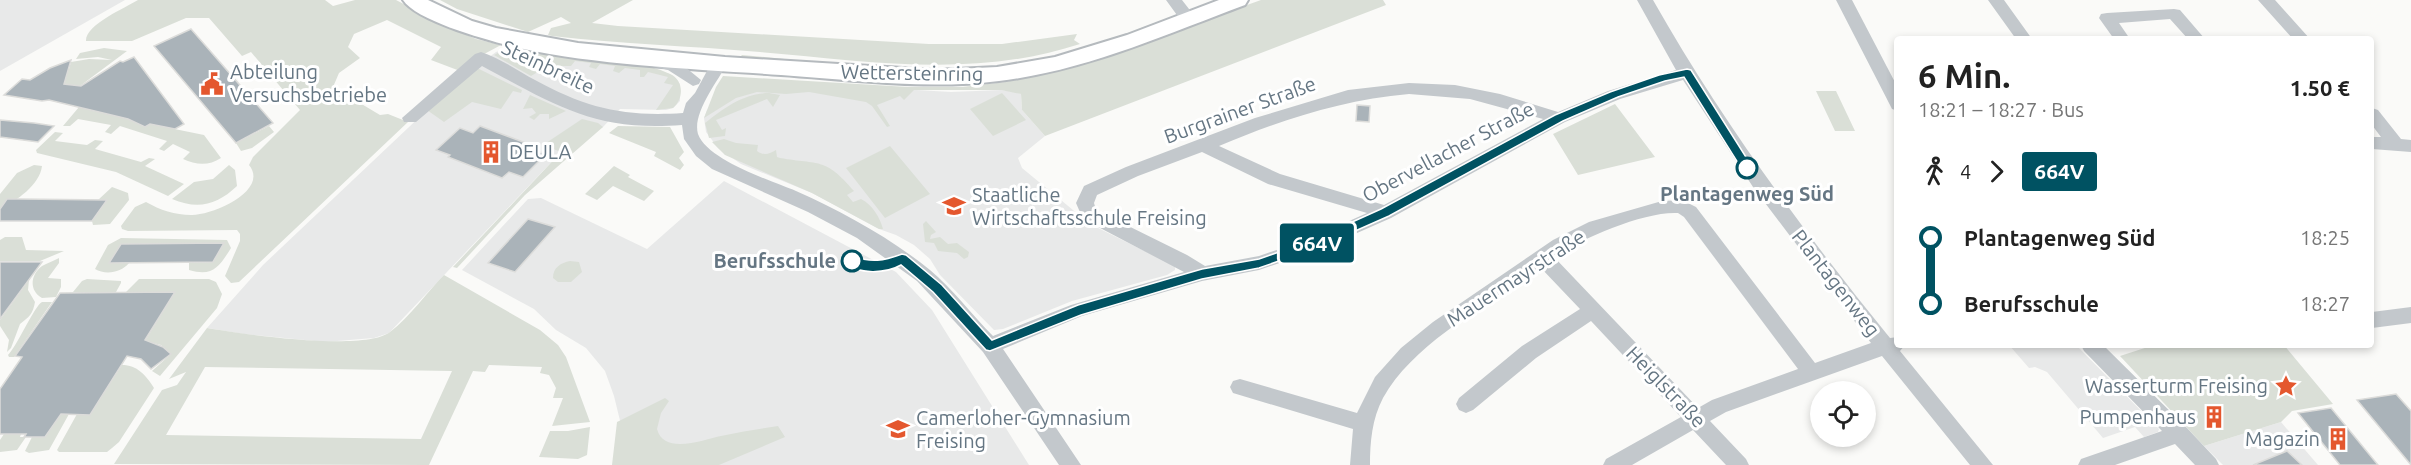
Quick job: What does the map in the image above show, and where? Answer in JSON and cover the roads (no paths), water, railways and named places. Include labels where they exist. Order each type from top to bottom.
[{"type":"main road","name":"Wettersteinring","points":[[413,0],[460,24],[504,38],[563,49],[713,63],[920,77],[1000,74],[1073,59],[1238,0]]},
{"type":"street","points":[[1174,0],[1188,18]]},
{"type":"street","name":"Plantagenweg","points":[[1645,0],[1687,73],[1747,168],[1892,345]]},
{"type":"street","points":[[1845,0],[1894,97]]},
{"type":"street","points":[[1996,0],[2022,36]]},
{"type":"street","points":[[2266,0],[2299,36]]},
{"type":"street","points":[[2120,36],[2107,18],[2174,14],[2194,36]]},
{"type":"street","points":[[641,57],[673,66],[693,80]]},
{"type":"street","name":"Steinbreite","points":[[410,118],[481,58],[565,101],[600,114],[632,120],[691,113]]},
{"type":"street","points":[[713,63],[693,80],[689,98],[690,135],[709,158],[814,207],[889,249],[938,288],[990,346],[1071,465]]},
{"type":"street","points":[[691,113],[701,97],[713,63]]},
{"type":"street","name":"Obervellacher Straße","points":[[990,346],[1078,310],[1202,274],[1259,263],[1315,244],[1385,213],[1559,118],[1614,94],[1663,78],[1687,73]]},
{"type":"street","name":"Burgrainer Straße","points":[[1202,274],[1181,260],[1089,214],[1085,203],[1090,191],[1263,120],[1311,104],[1359,94],[1406,88],[1472,93],[1514,103],[1559,118]]},
{"type":"street","points":[[2374,116],[2403,145]]},
{"type":"street","points":[[2374,143],[2403,145]]},
{"type":"street","points":[[1203,145],[1227,159],[1276,179],[1361,203],[1385,213]]},
{"type":"street","name":"Mauermayrstraße","points":[[1360,465],[1363,423],[1383,382],[1413,350],[1437,329],[1563,242],[1602,225],[1665,207],[1684,207],[1690,212],[1811,372]]},
{"type":"street","name":"Heiglstraße","points":[[1542,257],[1739,465]]},
{"type":"street","points":[[1466,404],[1529,352],[1593,310]]},
{"type":"street","points":[[2374,320],[2411,315]]},
{"type":"street","points":[[1613,465],[1719,406],[1892,345]]},
{"type":"street","name":"Plantagenweg","points":[[1894,348],[1983,465]]},
{"type":"street","points":[[2094,348],[2209,465]]},
{"type":"street","points":[[1240,387],[1363,423]]},
{"type":"street","points":[[2088,465],[2180,434]]},
{"type":"place","name":"Abteilung Versuchsbetriebe","points":[[212,84]]},
{"type":"place","name":"DEULA","points":[[491,152]]},
{"type":"place","name":"Plantagenweg Süd","points":[[1747,168]]},
{"type":"place","name":"Staatliche Wirtschaftsschule Freising","points":[[954,206]]},
{"type":"place","name":"Berufsschule","points":[[852,261]]},
{"type":"place","name":"Wasserturm Freising","points":[[2286,386]]},
{"type":"place","name":"Pumpenhaus","points":[[2214,417]]},
{"type":"place","name":"Camerloher-Gymnasium Freising","points":[[898,429]]},
{"type":"place","name":"Magazin","points":[[2338,439]]}]
